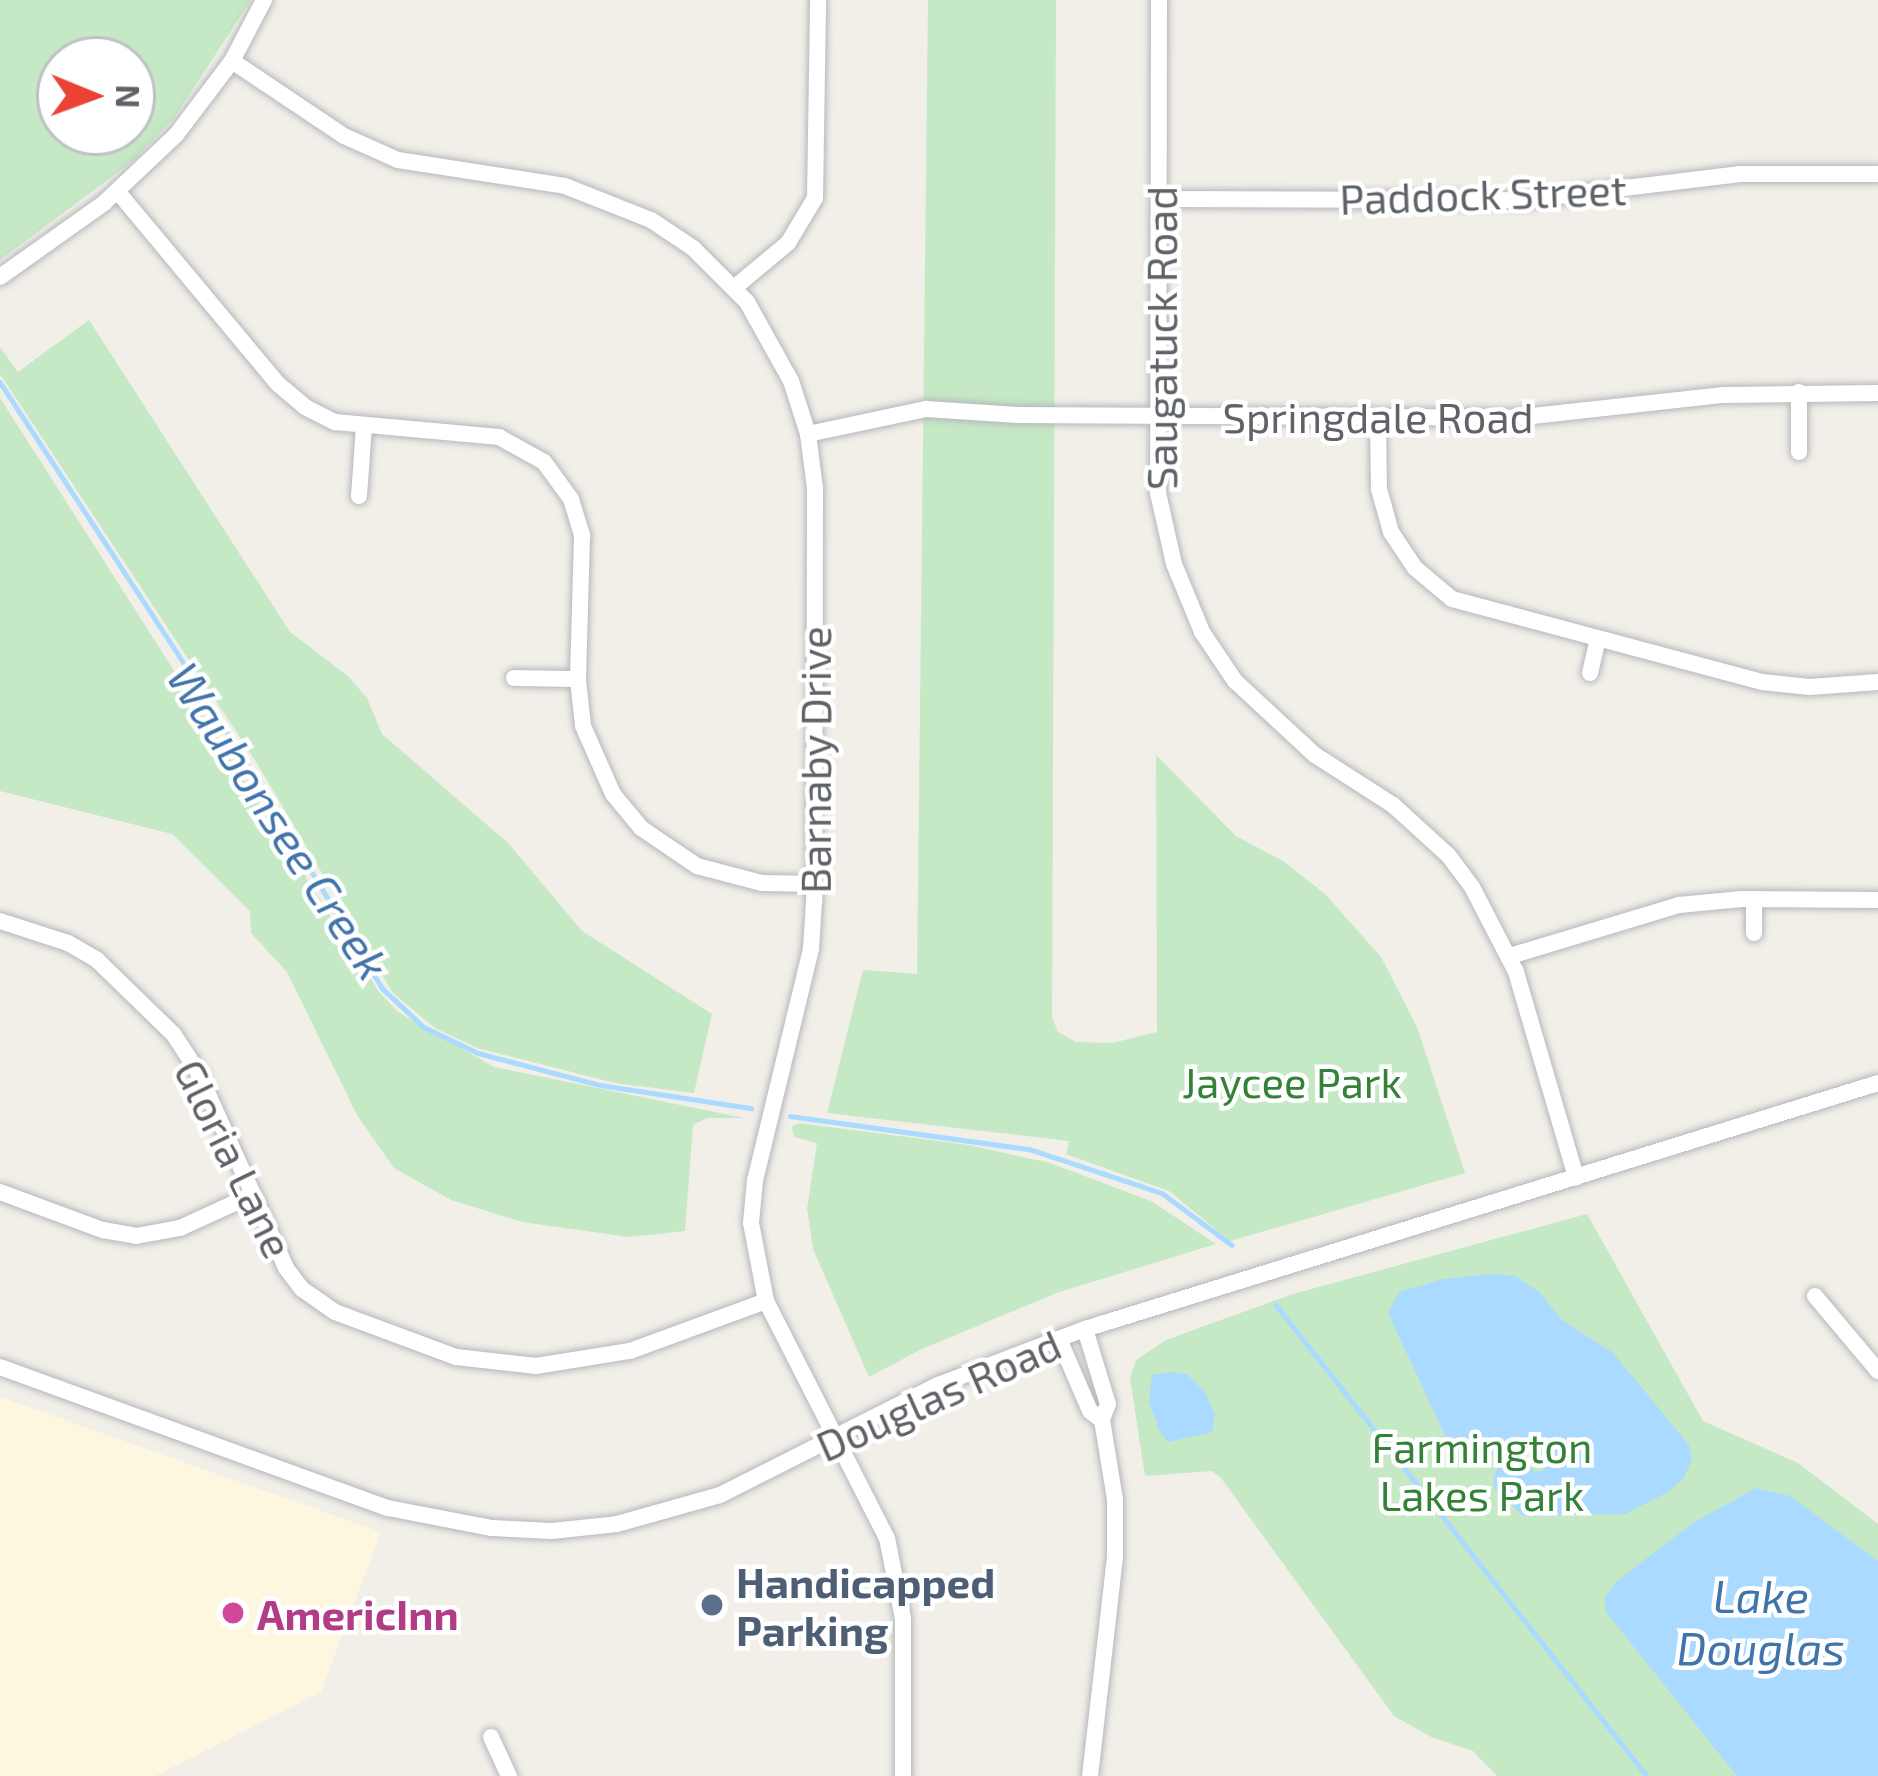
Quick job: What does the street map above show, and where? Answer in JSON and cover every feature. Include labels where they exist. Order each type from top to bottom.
[{"type":"street","points":[[0,278],[118,192],[176,135],[232,62],[263,0]]},
{"type":"street","points":[[734,287],[788,242],[815,198],[818,0]]},
{"type":"street","name":"Saugatuck Road","points":[[1159,0],[1157,415],[1162,511],[1174,564],[1205,637],[1276,723],[1393,805],[1448,855],[1472,886],[1510,956],[1576,1177]]},
{"type":"street","name":"Barnaby Drive","points":[[232,62],[344,136],[398,160],[544,182],[626,206],[686,242],[734,287],[768,332],[808,434],[815,489],[812,949],[767,1129],[751,1223],[766,1301],[887,1538],[900,1586],[903,1776]]},
{"type":"street","name":"Paddock Street","points":[[1159,199],[1526,200],[1740,174],[1878,174]]},
{"type":"street","points":[[118,192],[278,384],[320,416],[364,426],[500,437],[529,451],[560,479],[582,536],[578,679],[591,751],[613,794],[640,828],[678,855],[723,874],[762,883],[814,884]]},
{"type":"street","points":[[1799,392],[1799,452]]},
{"type":"street","name":"Springdale Road","points":[[808,434],[926,409],[1378,418],[1550,416],[1724,394],[1878,393]]},
{"type":"street","points":[[1378,418],[1379,489],[1391,532],[1415,568],[1452,599],[1597,642],[1762,682],[1810,687],[1878,682]]},
{"type":"street","points":[[359,496],[364,426]]},
{"type":"street","points":[[1590,673],[1597,642]]},
{"type":"street","points":[[514,678],[578,679]]},
{"type":"street","points":[[1510,956],[1679,905],[1754,899],[1878,900]]},
{"type":"street","points":[[1754,899],[1754,933]]},
{"type":"street","name":"Gloria Lane","points":[[0,921],[68,943],[97,960],[174,1035],[198,1072],[286,1268],[319,1303],[361,1323],[472,1360],[536,1366],[630,1351],[766,1301]]},
{"type":"street","name":"Douglas Road","points":[[0,1367],[388,1508],[492,1528],[583,1529],[651,1518],[720,1495],[938,1385],[1085,1329],[1878,1083]]},
{"type":"street","points":[[0,1192],[103,1230],[136,1235],[180,1228],[252,1195]]},
{"type":"street","points":[[1815,1296],[1878,1371]]},
{"type":"street","points":[[1085,1329],[1108,1404],[1102,1420],[1115,1499],[1115,1557],[1090,1776]]},
{"type":"street","points":[[1060,1339],[1090,1411],[1102,1420]]},
{"type":"street","points":[[490,1737],[509,1776]]},
{"type":"shaded area","points":[[0,1397],[381,1532],[321,1692],[155,1776],[0,1776]]},
{"type":"green space","points":[[0,0],[251,0],[174,118],[156,137],[156,36],[36,36],[36,156],[138,156],[0,260]]},
{"type":"green space","name":"Jaycee Park","points":[[928,0],[1056,0],[1052,1017],[1058,1032],[1076,1042],[1112,1043],[1157,1032],[1156,755],[1236,836],[1283,861],[1325,894],[1381,957],[1417,1027],[1465,1173],[1230,1241],[1169,1191],[1066,1154],[1069,1141],[827,1113],[863,970],[917,974]]},
{"type":"green space","points":[[89,320],[290,632],[349,677],[367,698],[382,734],[508,843],[582,931],[712,1014],[694,1093],[615,1083],[477,1048],[435,1028],[393,993],[255,760],[0,374],[0,347],[18,372]]},
{"type":"green space","points":[[0,398],[379,992],[398,1012],[494,1067],[744,1118],[707,1118],[693,1125],[685,1231],[629,1237],[522,1222],[451,1200],[394,1168],[357,1115],[287,972],[251,933],[250,911],[172,834],[0,791]]},
{"type":"green space","points":[[798,1123],[969,1145],[1050,1163],[1151,1201],[1216,1244],[1059,1292],[922,1349],[869,1377],[813,1249],[807,1209],[817,1143],[794,1137],[792,1127]]},
{"type":"green space","name":"Farmington Lakes Park","points":[[1587,1214],[1703,1421],[1798,1463],[1878,1524],[1878,1776],[1497,1776],[1473,1751],[1431,1737],[1394,1716],[1221,1478],[1212,1471],[1145,1476],[1130,1378],[1136,1360],[1166,1340],[1293,1294]]},
{"type":"water","points":[[1515,1276],[1539,1292],[1562,1320],[1613,1353],[1689,1445],[1692,1459],[1684,1478],[1668,1492],[1625,1514],[1523,1516],[1494,1488],[1494,1477],[1499,1465],[1519,1459],[1535,1472],[1543,1471],[1546,1465],[1539,1451],[1516,1442],[1481,1461],[1451,1448],[1388,1313],[1399,1292],[1443,1279]]},
{"type":"water","points":[[1187,1374],[1205,1392],[1215,1414],[1212,1432],[1168,1442],[1160,1432],[1149,1402],[1152,1375]]},
{"type":"water","name":"Lake Douglas","points":[[1756,1488],[1790,1496],[1878,1561],[1878,1776],[1737,1776],[1606,1612],[1605,1597],[1616,1582],[1693,1523]]},
{"type":"waterway","name":"Waubonsee Creek","points":[[0,382],[203,692],[382,988],[424,1027],[478,1053],[600,1085],[751,1108]]},
{"type":"waterway","name":"Waubonsee Creek","points":[[790,1116],[1029,1149],[1162,1193],[1232,1245]]},
{"type":"waterway","name":"Waubonsee Creek","points":[[1276,1305],[1647,1776]]},
{"type":"place","name":"Handicapped Parking","points":[[712,1605]]},
{"type":"place","name":"AmericInn","points":[[233,1613]]}]
